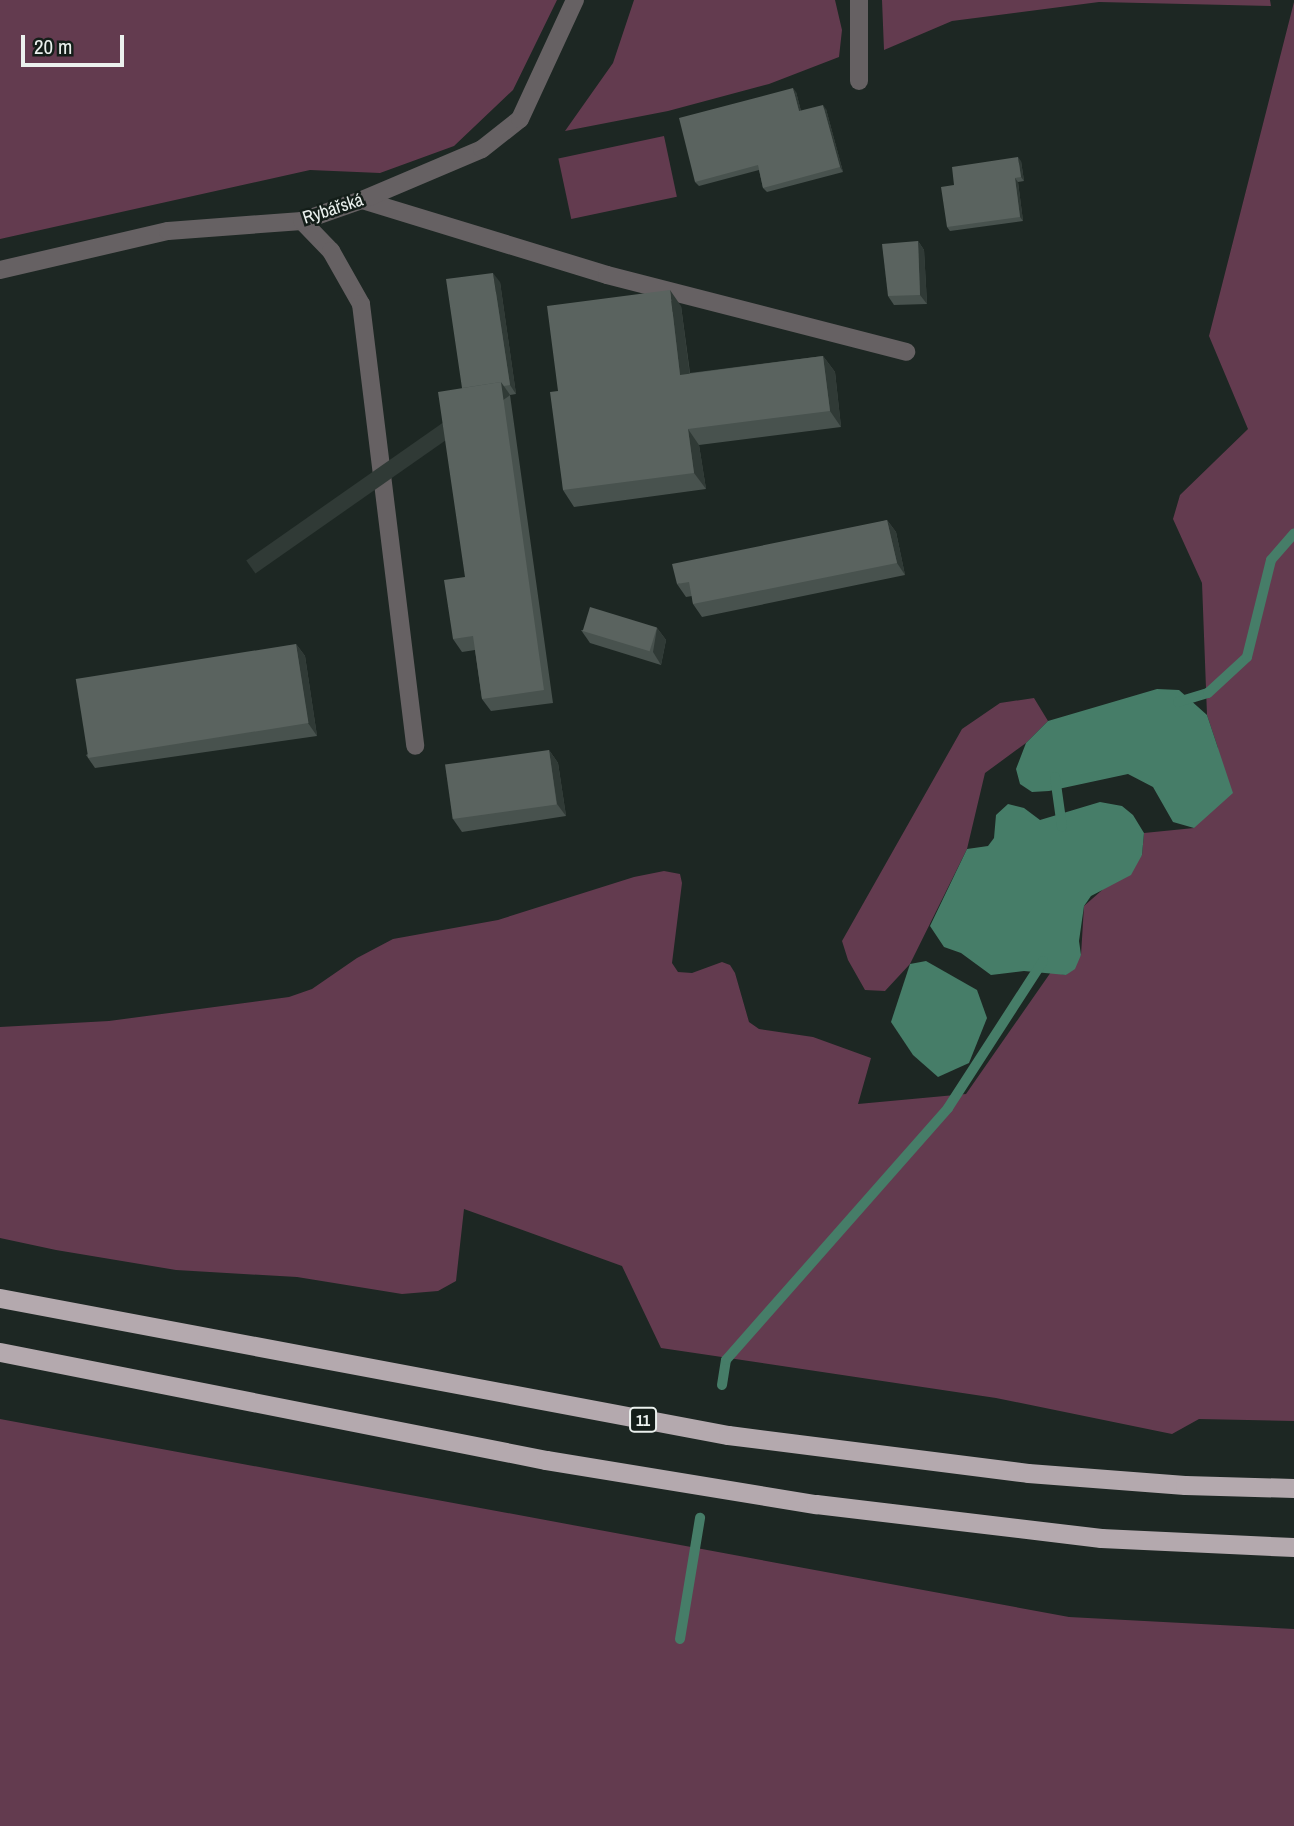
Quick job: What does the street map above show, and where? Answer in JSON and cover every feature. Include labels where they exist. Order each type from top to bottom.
[{"type":"highway","name":"11","points":[[0,1298],[741,1437],[1028,1473],[1185,1485],[1294,1488]]},
{"type":"highway","points":[[0,1352],[546,1460],[816,1504],[1101,1538],[1294,1547]]},
{"type":"street","name":"Rybářská","points":[[0,270],[168,231],[303,221],[362,200],[482,149],[520,119],[575,0]]},
{"type":"street","points":[[859,0],[859,81]]},
{"type":"street","points":[[362,200],[607,275],[906,352]]},
{"type":"street","points":[[303,221],[331,251],[361,304],[415,746]]},
{"type":"shaded area","points":[[0,0],[557,0],[513,90],[454,146],[380,173],[310,170],[0,239]]},
{"type":"shaded area","points":[[634,0],[835,0],[842,30],[839,57],[769,84],[668,111],[565,131],[613,63]]},
{"type":"shaded area","points":[[882,0],[1270,0],[1271,6],[1099,2],[952,21],[884,50]]},
{"type":"shaded area","points":[[1294,2],[1294,1421],[1199,1419],[1172,1434],[996,1398],[661,1348],[622,1266],[464,1209],[456,1281],[438,1291],[402,1294],[297,1277],[176,1270],[0,1238],[0,1027],[109,1021],[289,997],[312,989],[357,958],[393,939],[498,920],[634,877],[664,871],[680,874],[682,883],[672,963],[678,972],[692,973],[722,962],[730,965],[735,973],[749,1022],[759,1029],[813,1037],[871,1058],[858,1104],[966,1094],[1051,972],[1066,975],[1081,955],[1084,906],[1142,855],[1144,833],[1194,828],[1218,748],[1207,715],[1202,583],[1173,519],[1180,495],[1248,429],[1209,336]]},
{"type":"shaded area","points":[[664,136],[677,197],[571,219],[558,158]]},
{"type":"shaded area","points":[[1157,689],[1179,690],[1207,715],[1233,793],[1194,828],[1173,822],[1153,787],[1128,774],[1049,791],[1032,792],[1020,784],[1016,769],[1026,743],[1048,721]]},
{"type":"shaded area","points":[[1034,698],[1048,721],[1026,743],[985,773],[967,849],[910,964],[885,991],[865,990],[848,960],[842,941],[962,729],[1000,703]]},
{"type":"shaded area","points":[[1100,802],[1122,806],[1133,815],[1144,833],[1142,855],[1131,875],[1091,896],[1084,906],[1079,941],[1081,955],[1075,969],[1066,975],[1024,971],[991,975],[961,953],[944,947],[930,926],[967,849],[988,846],[994,838],[996,815],[1008,804],[1024,808],[1040,820]]},
{"type":"shaded area","points":[[926,961],[977,990],[987,1018],[969,1063],[938,1077],[913,1055],[891,1022],[910,964]]},
{"type":"shaded area","points":[[0,1419],[1069,1617],[1294,1629],[1294,1826],[0,1826]]},
{"type":"building","points":[[793,88],[799,111],[823,105],[840,167],[763,188],[758,165],[695,182],[679,118]]},
{"type":"building","points":[[1018,157],[1021,177],[1015,178],[1020,217],[947,227],[941,187],[954,185],[952,167]]},
{"type":"building","points":[[918,241],[920,295],[888,296],[882,244]]},
{"type":"building","points":[[493,273],[510,385],[504,386],[501,382],[462,388],[446,279]]},
{"type":"building","points":[[670,290],[680,375],[823,356],[830,411],[688,429],[694,473],[563,490],[550,392],[558,391],[547,306]]},
{"type":"building","points":[[501,382],[544,690],[482,699],[473,636],[453,639],[444,580],[465,577],[438,392]]},
{"type":"building","points":[[887,520],[897,563],[693,604],[689,582],[677,584],[672,564]]},
{"type":"building","points":[[590,607],[657,627],[650,651],[583,631]]},
{"type":"building","points":[[296,644],[309,723],[88,758],[76,679]]},
{"type":"building","points":[[549,750],[557,804],[453,819],[445,765]]},
{"type":"waterway","points":[[1178,702],[1208,693],[1247,657],[1271,560],[1294,534]]},
{"type":"waterway","points":[[1055,777],[1062,827]]},
{"type":"waterway","points":[[722,1385],[726,1360],[948,1108],[1043,961]]},
{"type":"waterway","points":[[680,1639],[700,1518]]}]
